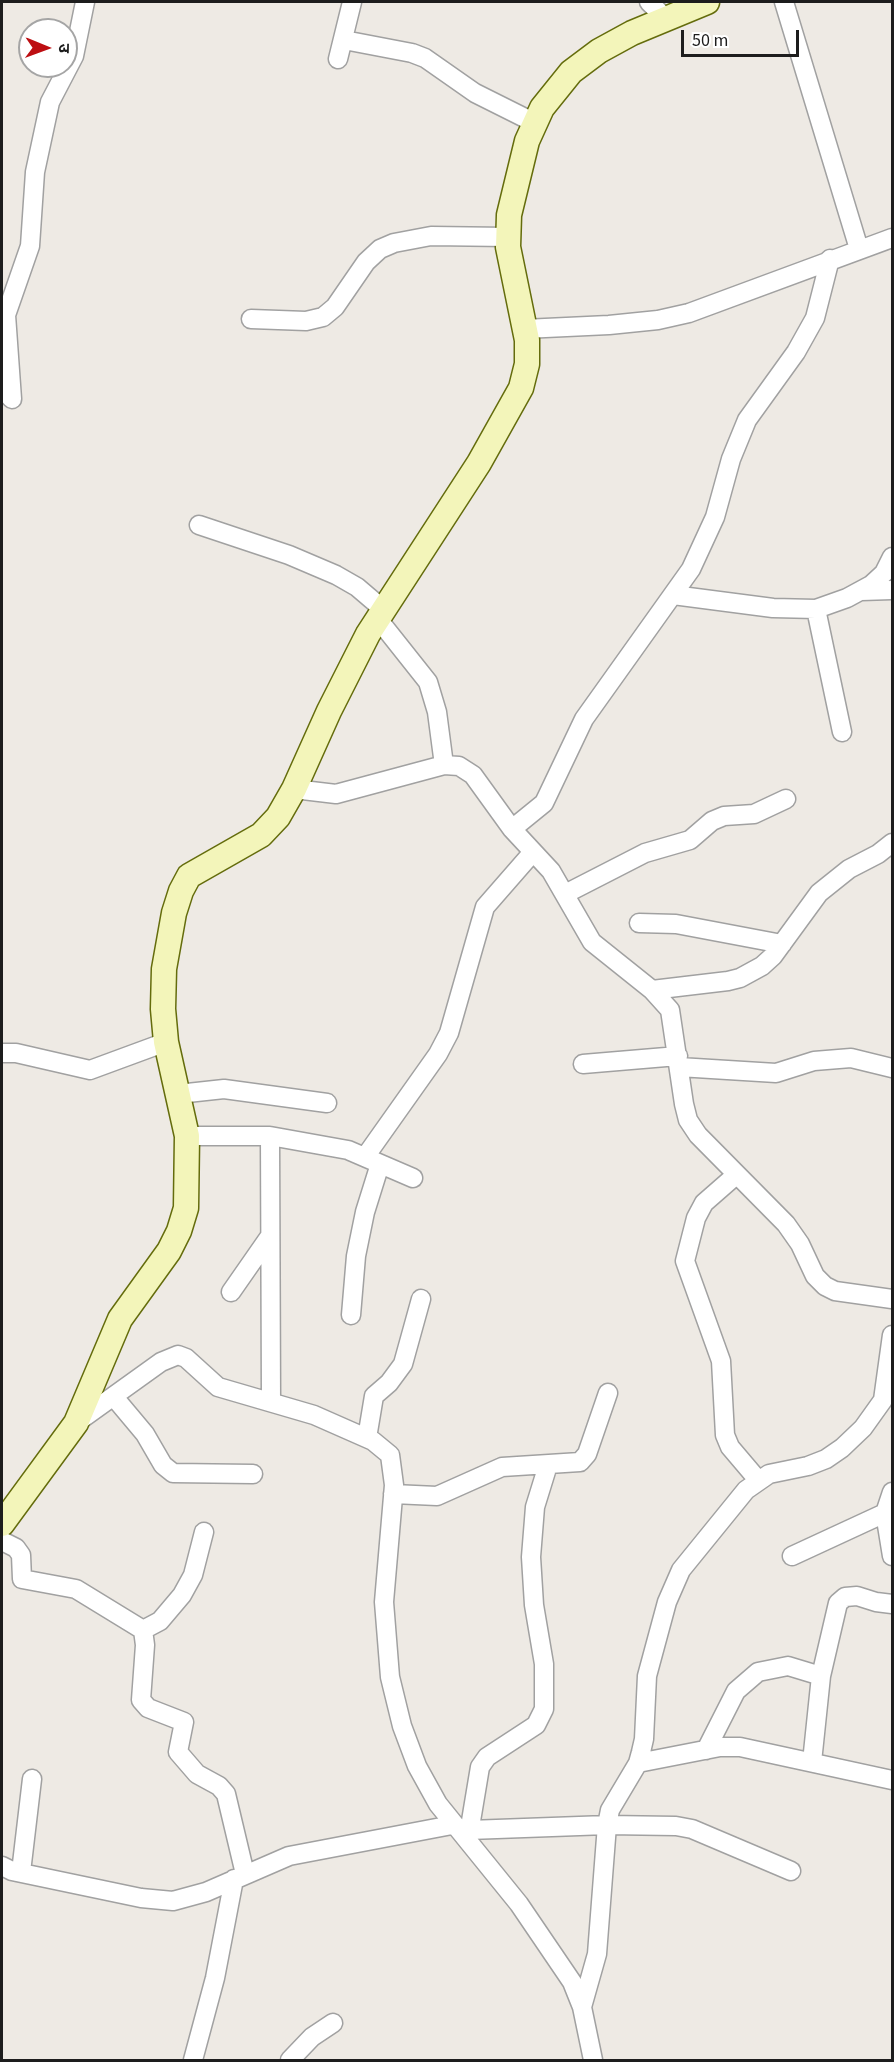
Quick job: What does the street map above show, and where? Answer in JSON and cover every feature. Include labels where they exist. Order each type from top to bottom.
[{"type":"street","points":[[2,388],[12,399],[6,315],[30,246],[34,172],[50,102],[74,56],[85,2]]},
{"type":"street","points":[[338,59],[352,2]]},
{"type":"street","points":[[649,2],[666,19]]},
{"type":"street","points":[[2,1524],[76,1423],[120,1319],[169,1251],[179,1231],[186,1208],[187,1136],[166,1042],[163,1010],[164,969],[174,913],[181,891],[189,876],[204,865],[261,836],[278,817],[294,789],[329,711],[381,614],[479,463],[513,403],[527,364],[524,329],[508,237],[508,215],[527,141],[535,123],[542,108],[571,72],[599,51],[707,2]]},
{"type":"street","points":[[784,2],[860,249]]},
{"type":"street","points":[[344,40],[412,53],[424,58],[475,93],[535,123]]},
{"type":"street","points":[[251,318],[306,321],[323,317],[335,307],[366,262],[380,249],[400,241],[431,236],[508,237]]},
{"type":"street","points":[[524,329],[609,325],[678,315],[719,303],[892,237]]},
{"type":"street","points":[[512,829],[544,803],[584,719],[673,595],[706,540],[731,459],[747,420],[809,332],[820,302],[830,259]]},
{"type":"street","points":[[198,525],[289,555],[336,575],[357,587],[381,614],[428,682],[436,712],[444,765]]},
{"type":"street","points":[[673,595],[773,608],[816,609],[860,591],[878,579],[892,557]]},
{"type":"street","points":[[860,591],[892,590]]},
{"type":"street","points":[[816,609],[842,732]]},
{"type":"street","points":[[294,789],[336,794],[444,765],[459,766],[473,775],[512,829],[551,871],[592,942],[652,990],[670,1010],[688,1120],[698,1135],[794,1234],[815,1276],[825,1286],[835,1291],[892,1299]]},
{"type":"street","points":[[565,894],[645,853],[690,840],[712,821],[723,816],[754,814],[786,799]]},
{"type":"street","points":[[652,990],[740,978],[762,966],[782,944],[819,893],[849,869],[878,854],[892,843]]},
{"type":"street","points":[[351,1315],[356,1256],[373,1161],[449,1033],[485,907],[533,852]]},
{"type":"street","points":[[639,922],[676,924],[782,944]]},
{"type":"street","points":[[2,1053],[16,1053],[90,1070],[166,1042]]},
{"type":"street","points":[[583,1064],[679,1061],[776,1073],[814,1061],[851,1058],[892,1068]]},
{"type":"street","points":[[178,1094],[224,1089],[327,1103]]},
{"type":"street","points":[[187,1136],[270,1136],[348,1150],[413,1178]]},
{"type":"street","points":[[270,1136],[271,1401]]},
{"type":"street","points":[[736,1175],[704,1203],[696,1218],[685,1261],[721,1362],[725,1435],[730,1448],[758,1480]]},
{"type":"street","points":[[231,1292],[270,1236]]},
{"type":"street","points":[[367,1438],[374,1396],[389,1383],[403,1364],[421,1299]]},
{"type":"street","points":[[582,2007],[597,1954],[610,1810],[638,1763],[644,1739],[647,1676],[674,1585],[688,1561],[746,1490],[758,1480],[769,1474],[808,1466],[843,1448],[876,1412],[888,1407],[892,1335]]},
{"type":"street","points":[[76,1423],[161,1362],[178,1355],[186,1358],[218,1387],[314,1415],[367,1438],[383,1447],[390,1455],[393,1467],[393,1494],[384,1602],[390,1677],[417,1766],[519,1904],[572,1982],[582,2007],[593,2059]]},
{"type":"street","points":[[393,1494],[446,1494],[502,1467],[580,1462],[587,1454],[608,1393]]},
{"type":"street","points":[[114,1397],[145,1434],[163,1465],[173,1473],[253,1474]]},
{"type":"street","points":[[463,1831],[480,1767],[487,1757],[536,1725],[544,1709],[544,1664],[534,1605],[531,1557],[535,1507],[548,1465]]},
{"type":"street","points":[[892,1492],[885,1513],[892,1556]]},
{"type":"street","points":[[792,1556],[885,1513]]},
{"type":"street","points":[[142,1630],[160,1621],[182,1595],[193,1575],[204,1532]]},
{"type":"street","points":[[2,1541],[19,1551],[22,1579],[76,1589],[142,1630],[146,1645],[141,1700],[148,1708],[180,1718],[184,1722],[178,1752],[197,1774],[219,1786],[226,1794],[239,1876],[193,2061]]},
{"type":"street","points":[[813,1762],[821,1676],[838,1603],[845,1597],[856,1596],[892,1604]]},
{"type":"street","points":[[706,1750],[736,1690],[758,1672],[772,1667],[788,1666],[821,1676]]},
{"type":"street","points":[[638,1763],[720,1747],[758,1749],[892,1780]]},
{"type":"street","points":[[21,1872],[32,1779]]},
{"type":"street","points":[[2,1866],[141,1898],[173,1901],[190,1898],[289,1856],[463,1831],[607,1825],[676,1826],[692,1829],[791,1871]]},
{"type":"street","points":[[290,2061],[312,2037],[333,2023]]}]
